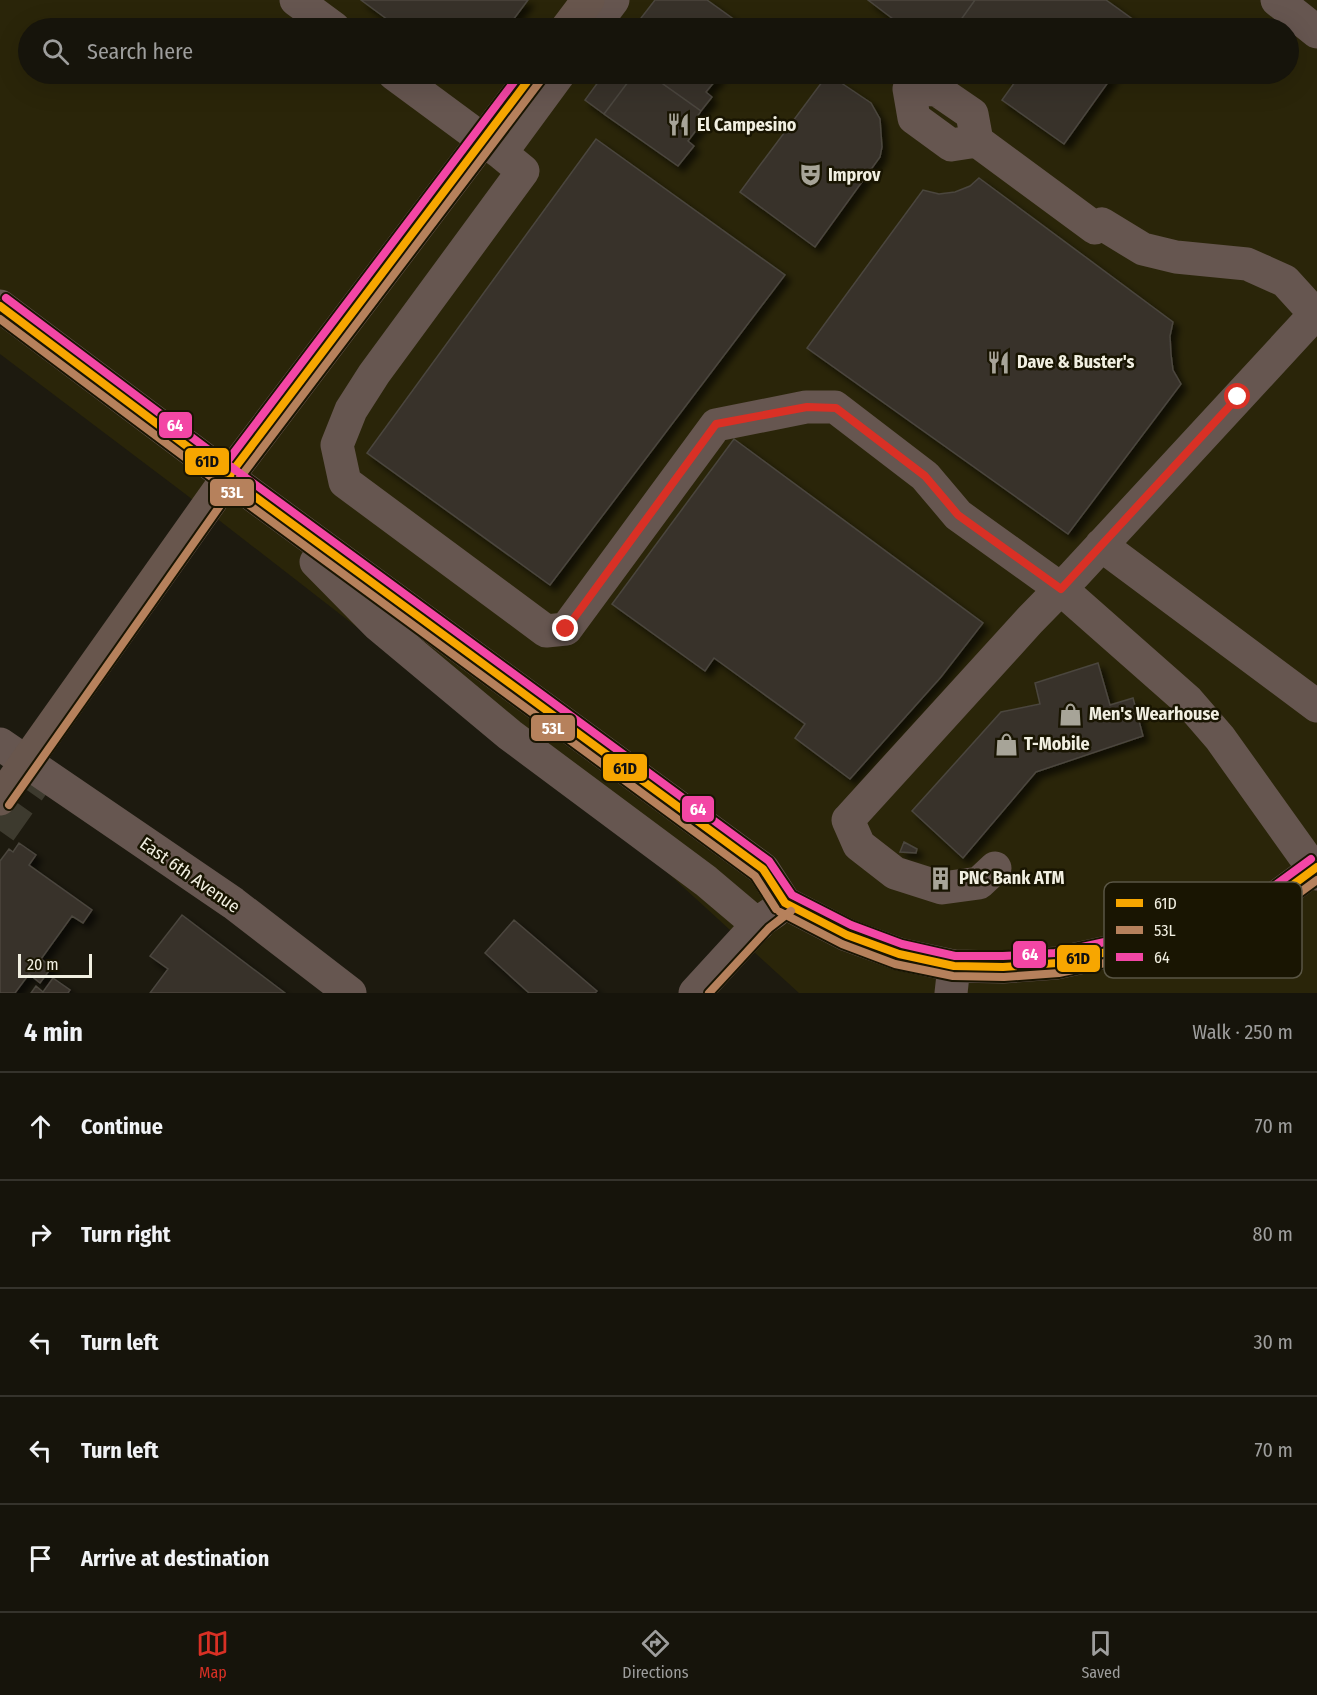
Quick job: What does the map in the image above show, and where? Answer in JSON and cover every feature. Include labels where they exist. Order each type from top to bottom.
[{"type":"main road","points":[[574,18],[588,0]]},
{"type":"main road","points":[[0,799],[228,477],[525,84]]},
{"type":"street","points":[[296,0],[320,18]]},
{"type":"street","points":[[600,18],[613,0]]},
{"type":"street","points":[[1277,0],[1317,32]]},
{"type":"street","points":[[408,84],[523,171],[374,374],[351,410],[337,445],[345,482],[546,631],[566,629],[716,424],[807,407],[836,408],[925,476],[958,515],[1061,589],[1188,701],[1220,738],[1316,870],[1298,882]]},
{"type":"street","points":[[501,153],[552,84]]},
{"type":"street","points":[[848,820],[1030,620],[1316,313],[1285,280],[1247,264],[1176,257],[1143,249],[1102,224],[1095,228],[977,141]]},
{"type":"street","points":[[0,306],[228,477],[763,869],[785,903],[847,934],[900,954],[953,979],[1002,967],[1057,963],[1104,953]]},
{"type":"street","points":[[1101,545],[1317,706]]},
{"type":"street","points":[[316,562],[377,624],[510,735],[706,881],[758,925]]},
{"type":"street","name":"East 6th Avenue","points":[[12,753],[233,903],[351,993]]},
{"type":"street","points":[[848,820],[871,830],[907,854],[931,865],[963,863]]},
{"type":"street","points":[[848,820],[859,845],[895,873],[942,888],[979,883],[995,868]]},
{"type":"street","points":[[695,993],[758,925],[785,903]]},
{"type":"shaded area","points":[[0,0],[1317,0],[1317,993],[799,993],[636,844],[184,493],[0,354]]},
{"type":"building","points":[[361,0],[528,0],[514,18],[385,18]]},
{"type":"building","points":[[655,0],[707,0],[732,18],[641,18]]},
{"type":"building","points":[[868,0],[975,0],[962,18],[892,18]]},
{"type":"building","points":[[975,0],[1106,0],[1131,18],[962,18]]},
{"type":"building","points":[[597,84],[626,84],[604,114],[585,100]]},
{"type":"building","points":[[626,84],[663,84],[701,111],[697,117],[704,120],[688,141],[694,146],[678,166],[604,114]]},
{"type":"building","points":[[663,84],[713,84],[706,92],[712,97],[701,111]]},
{"type":"building","name":"Improv","points":[[821,84],[843,84],[871,103],[880,119],[882,147],[880,157],[815,247],[740,192]]},
{"type":"building","points":[[1014,84],[1107,84],[1064,144],[1002,100]]},
{"type":"building","points":[[596,139],[785,275],[550,585],[367,453]]},
{"type":"building","name":"Dave & Buster's","points":[[979,178],[1173,322],[1170,336],[1173,370],[1181,384],[1068,534],[807,348],[923,190],[939,194],[955,192],[970,186]]},
{"type":"building","points":[[734,439],[983,623],[941,677],[850,779],[795,738],[805,724],[714,658],[705,671],[612,604]]},
{"type":"building","points":[[1098,663],[1110,705],[1133,698],[1143,736],[1036,772],[963,858],[912,811],[1001,712],[1040,704],[1035,683]]},
{"type":"building","name":"PNC Bank ATM","points":[[904,842],[917,849],[916,853],[900,852]]},
{"type":"building","points":[[19,843],[36,855],[29,865],[92,910],[83,923],[72,916],[41,959],[52,967],[40,983],[29,974],[15,993],[0,993],[0,861],[9,849],[13,852]]},
{"type":"building","points":[[182,915],[285,993],[150,993],[168,969],[150,956]]},
{"type":"building","points":[[514,920],[597,991],[595,993],[529,993],[485,953]]},
{"type":"building","points":[[53,978],[70,990],[68,993],[31,993],[36,986],[43,992]]},
{"type":"tunnel","points":[[0,831],[41,773]]},
{"type":"transit line","name":"64","points":[[220,471],[512,84]]},
{"type":"transit line","name":"61D","points":[[228,477],[525,84]]},
{"type":"transit line","name":"53L","points":[[9,805],[236,483],[538,84]]},
{"type":"transit line","name":"64","points":[[6,298],[234,469],[769,861],[792,895],[851,925],[902,944],[955,956],[1055,953],[1104,942]]},
{"type":"transit line","name":"61D","points":[[0,306],[228,477],[763,869],[785,903],[847,935],[899,954],[954,966],[1003,967],[1057,963],[1104,953]]},
{"type":"transit line","name":"53L","points":[[0,319],[755,876],[776,909]]},
{"type":"transit line","name":"64","points":[[1280,882],[1311,859]]},
{"type":"transit line","name":"61D","points":[[1297,882],[1317,867]]},
{"type":"transit line","name":"53L","points":[[1302,891],[1317,880]]},
{"type":"transit line","name":"53L","points":[[709,993],[769,928],[791,911]]},
{"type":"transit line","name":"53L","points":[[780,912],[842,944],[895,964],[953,976],[1004,977],[1059,973],[1104,963]]},
{"type":"place","name":"El Campesino","points":[[679,125]]},
{"type":"place","name":"Improv","points":[[810,175]]},
{"type":"place","name":"Dave & Buster's","points":[[999,362]]},
{"type":"place","name":"Men's Wearhouse","points":[[1071,714]]},
{"type":"place","name":"T-Mobile","points":[[1006,744]]},
{"type":"place","name":"PNC Bank ATM","points":[[941,878]]},
{"type":"route","points":[[566,629],[716,424],[807,407],[836,408],[925,476],[958,515],[1061,589],[1238,397]]}]
